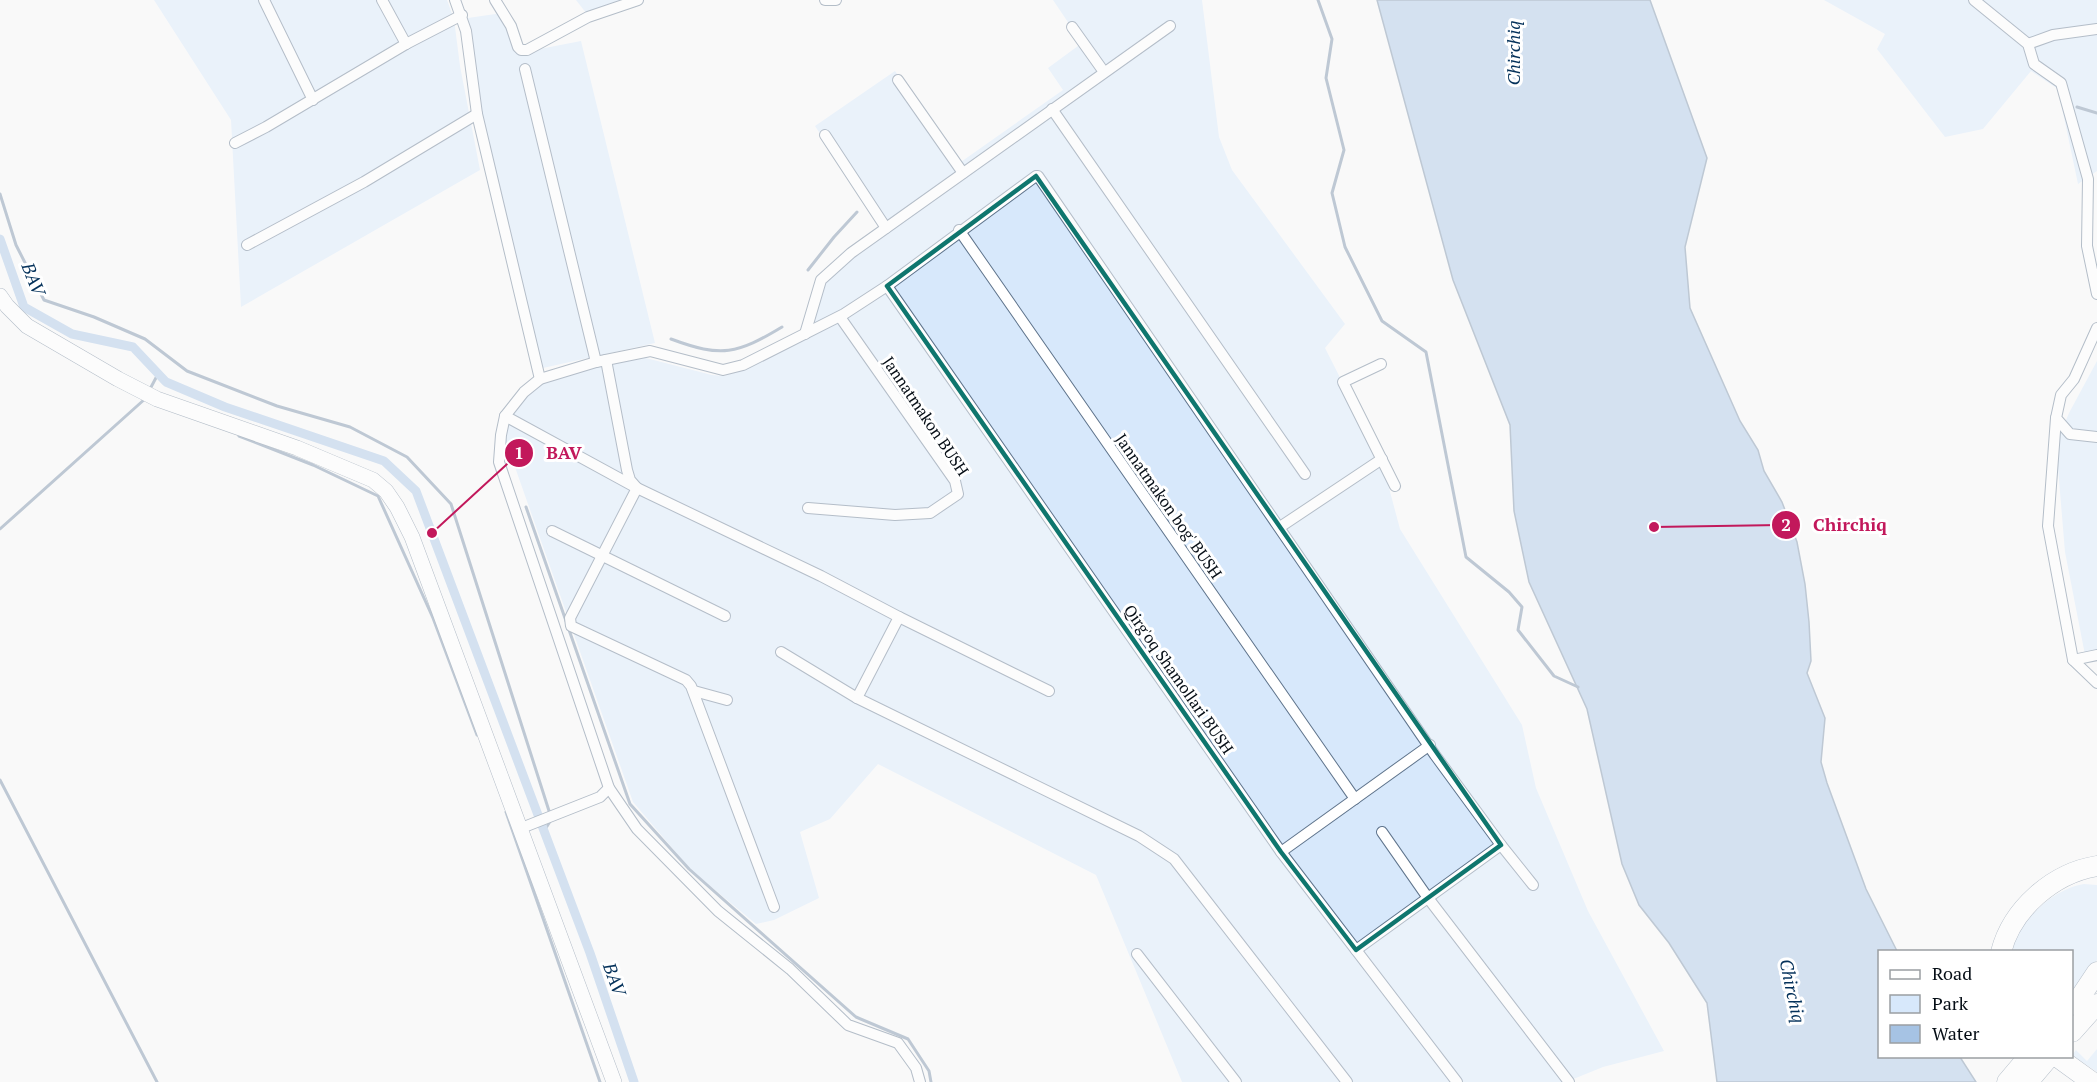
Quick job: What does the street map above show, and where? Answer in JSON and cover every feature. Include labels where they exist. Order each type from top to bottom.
[{"type":"highway","points":[[2001,950],[2008,928],[2031,901],[2073,873],[2097,867]]},
{"type":"highway","points":[[2049,887],[2082,879],[2097,880]]},
{"type":"highway","points":[[2086,1008],[2097,972]]},
{"type":"highway","points":[[2073,1030],[2086,1008],[2097,980]]},
{"type":"highway","points":[[2007,1082],[2028,1058]]},
{"type":"highway","points":[[2028,1082],[2048,1058]]},
{"type":"highway","points":[[2059,1058],[2092,1082]]},
{"type":"street","points":[[264,0],[313,100]]},
{"type":"street","points":[[382,0],[406,44]]},
{"type":"street","points":[[455,0],[466,31],[477,114],[540,379]]},
{"type":"street","points":[[495,0],[511,26],[521,50],[527,50],[588,17],[638,0]]},
{"type":"street","points":[[825,0],[836,0]]},
{"type":"street","points":[[1974,0],[2028,44],[2034,64],[2061,83],[2088,179],[2087,246],[2097,294]]},
{"type":"street","points":[[234,143],[266,128],[406,44],[462,15]]},
{"type":"street","points":[[805,334],[820,280],[886,228],[1170,26]]},
{"type":"street","points":[[1072,27],[1104,72]]},
{"type":"street","points":[[2028,44],[2053,35],[2097,28]]},
{"type":"street","points":[[525,69],[627,470],[630,480],[637,488]]},
{"type":"street","points":[[898,80],[963,173]]},
{"type":"street","points":[[1052,109],[1305,474]]},
{"type":"street","points":[[247,244],[364,182],[477,114]]},
{"type":"street","points":[[825,135],[886,228]]},
{"type":"street","points":[[920,1082],[916,1068],[898,1043],[848,1025],[790,969],[718,911],[637,829],[609,788],[499,462],[501,435],[506,416],[524,392],[540,379],[601,361],[650,351],[723,370],[743,365],[840,317],[1036,176],[1430,745],[1501,845],[1533,885]]},
{"type":"street","name":"Jannatmakon bog' BUSH","points":[[959,231],[1355,798]]},
{"type":"street","name":"Qirg'oq Shamollari BUSH","points":[[886,286],[1281,852],[1457,1082]]},
{"type":"street","points":[[0,296],[27,326],[157,399],[297,448],[373,480],[386,491],[412,537],[524,826],[614,1082]]},
{"type":"street","name":"Jannatmakon BUSH","points":[[808,508],[895,515],[930,513],[958,494],[955,481],[840,317]]},
{"type":"street","points":[[2097,328],[2074,379],[2061,395],[2056,418],[2048,526],[2073,660],[2097,683]]},
{"type":"street","points":[[1381,364],[1343,382],[1395,486]]},
{"type":"street","points":[[506,416],[637,488],[821,576],[1049,691]]},
{"type":"street","points":[[2056,418],[2070,434],[2097,437]]},
{"type":"street","points":[[1280,527],[1382,459]]},
{"type":"street","points":[[571,626],[570,618],[637,488]]},
{"type":"street","points":[[552,531],[725,616]]},
{"type":"street","points":[[857,698],[899,617]]},
{"type":"street","points":[[556,631],[571,626],[686,680],[694,691],[774,907]]},
{"type":"street","points":[[781,652],[857,698],[1139,836],[1174,859],[1347,1082]]},
{"type":"street","points":[[2073,660],[2097,655]]},
{"type":"street","points":[[694,691],[727,700]]},
{"type":"street","points":[[1281,852],[1430,745]]},
{"type":"street","points":[[524,826],[600,797],[609,788]]},
{"type":"street","points":[[1382,832],[1428,898],[1569,1082]]},
{"type":"street","points":[[1356,950],[1501,845]]},
{"type":"street","points":[[1137,954],[1236,1082]]},
{"type":"highlighted area","points":[[1036,176],[1501,845],[1356,950],[1281,852],[887,286]]},
{"type":"green space","points":[[154,0],[447,0],[454,19],[460,66],[480,170],[241,307],[231,120]]},
{"type":"green space","points":[[576,0],[639,0],[590,18]]},
{"type":"green space","points":[[1053,0],[1202,0],[1219,137],[1232,170],[1345,324],[1325,348],[1381,458],[1400,529],[1522,725],[1536,788],[1588,911],[1664,1051],[1603,1067],[1566,1082],[1182,1082],[1096,875],[878,764],[830,819],[800,832],[819,898],[774,920],[756,924],[691,870],[633,802],[504,436],[511,418],[535,388],[551,378],[642,357],[724,376],[750,368],[806,333],[822,281],[882,229],[815,126],[895,71],[958,164],[1063,90],[1048,68],[1082,43]]},
{"type":"green space","points":[[1824,0],[2097,0],[2097,171],[2078,184],[2058,89],[2031,71],[1983,129],[1945,137],[1877,49],[1885,34]]},
{"type":"green space","points":[[509,12],[524,52],[581,41],[655,343],[543,368],[478,103],[468,18]]},
{"type":"green space","points":[[2097,361],[2097,659],[2086,660],[2065,552],[2056,444],[2069,413]]},
{"type":"green space","points":[[2084,884],[2097,885],[2097,960],[2073,992],[2073,950],[2012,950],[2015,940],[2029,918],[2060,892]]},
{"type":"green space","points":[[2097,1049],[2097,1072],[2073,1054],[2076,1050],[2087,1061]]},
{"type":"water","name":"Chirchiq","points":[[1377,0],[1650,0],[1707,158],[1685,247],[1690,308],[1740,421],[1758,450],[1764,471],[1782,502],[1797,542],[1809,622],[1811,661],[1807,673],[1825,718],[1821,762],[1866,889],[1896,950],[1878,950],[1878,1058],[1961,1058],[1976,1082],[1717,1082],[1707,1003],[1669,943],[1639,905],[1622,864],[1587,709],[1529,582],[1514,511],[1510,425],[1453,280]]},
{"type":"waterway","points":[[1318,0],[1332,39],[1326,78],[1344,150],[1332,193],[1345,247],[1382,321],[1426,352],[1466,557],[1509,592],[1522,607],[1518,630],[1554,676],[1578,687]]},
{"type":"waterway","points":[[2077,107],[2097,113]]},
{"type":"waterway","points":[[0,194],[16,245],[44,300],[94,317],[145,339],[187,371],[277,406],[350,427],[407,457],[451,504],[550,814]]},
{"type":"waterway","points":[[808,270],[857,212]]},
{"type":"waterway","name":"BAV","points":[[0,239],[24,307],[72,334],[133,347],[166,382],[225,407],[384,461],[416,491],[590,953],[634,1082]]},
{"type":"waterway","points":[[671,339],[704,349],[729,350],[753,343],[782,327]]},
{"type":"waterway","points":[[150,389],[158,374]]},
{"type":"waterway","points":[[0,529],[146,398]]},
{"type":"waterway","points":[[239,436],[313,465],[378,496],[433,618],[477,735]]},
{"type":"waterway","points":[[526,507],[566,621]]},
{"type":"waterway","points":[[568,627],[630,804],[689,869],[856,1017],[908,1039],[929,1071],[931,1082]]},
{"type":"waterway","points":[[0,780],[157,1082]]},
{"type":"waterway","points":[[506,812],[600,1082]]},
{"type":"waterway","points":[[544,831],[551,820]]},
{"type":"place","name":"Chirchiq","points":[[1654,527]]},
{"type":"place","name":"BAV","points":[[432,533]]}]
